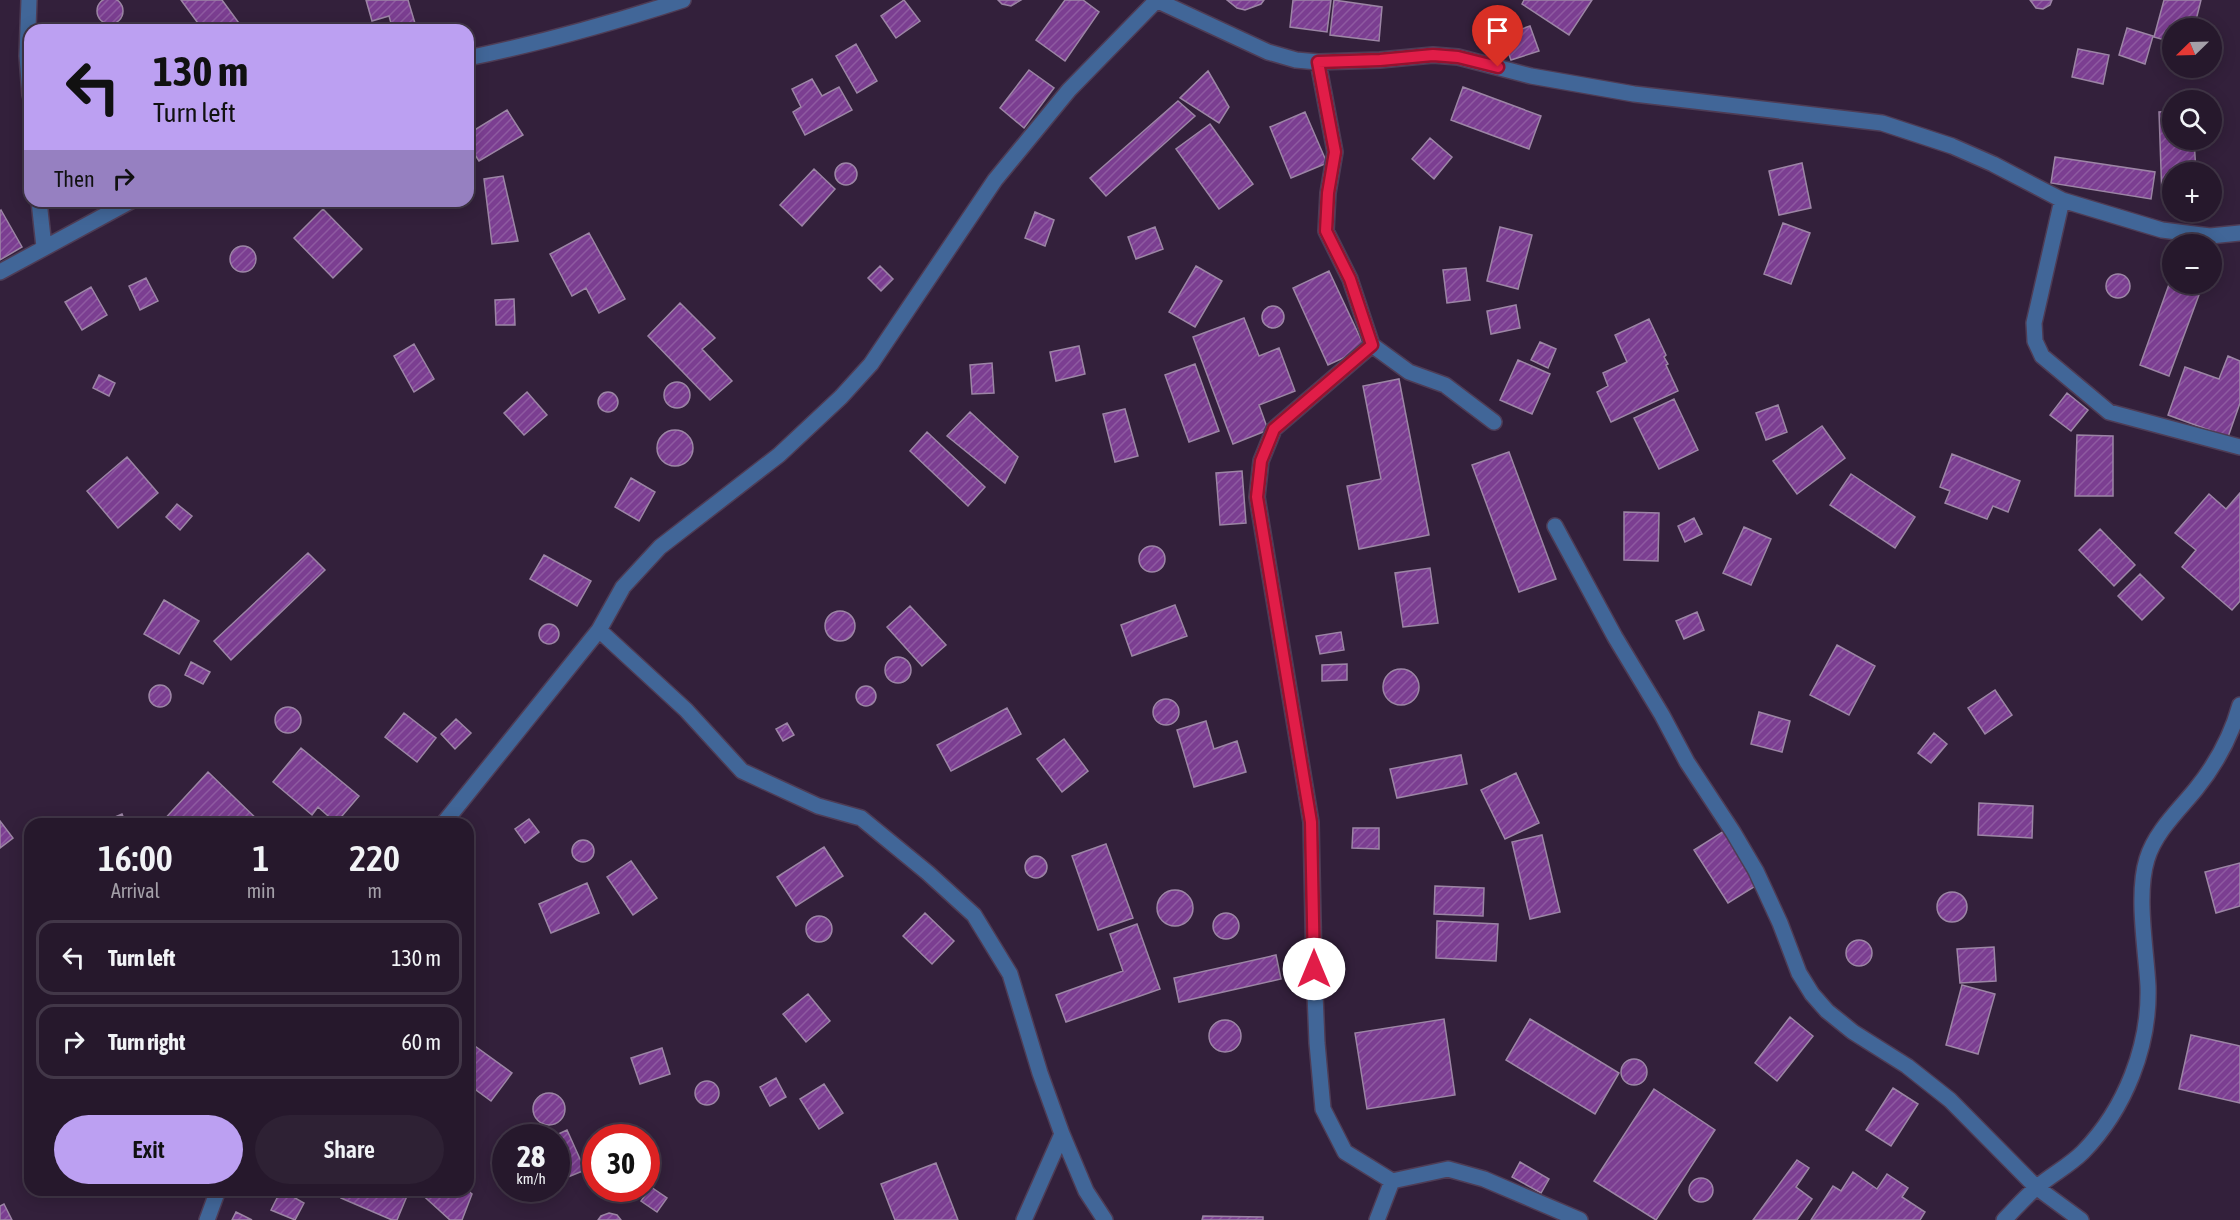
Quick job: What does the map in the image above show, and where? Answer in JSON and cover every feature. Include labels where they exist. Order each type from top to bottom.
[{"type":"street","points":[[28,24],[29,0]]},
{"type":"street","points":[[474,57],[526,46],[626,19],[683,0]]},
{"type":"street","points":[[448,818],[599,630],[623,587],[660,547],[779,455],[841,397],[871,364],[995,180],[1069,90],[1157,0],[1268,52],[1296,60],[1318,62],[1380,60],[1433,55],[1458,57],[1531,76],[1635,94],[1882,123],[1952,146],[1993,164],[2062,200],[2162,230],[2210,236],[2240,233]]},
{"type":"street","points":[[1318,62],[1335,152],[1328,193],[1326,231],[1350,279],[1372,345],[1409,372],[1445,385],[1494,422]]},
{"type":"street","points":[[2062,200],[2034,323],[2035,341],[2042,356],[2109,412],[2240,447]]},
{"type":"street","points":[[40,207],[44,247]]},
{"type":"street","points":[[0,272],[120,207]]},
{"type":"street","points":[[1372,345],[1274,429],[1261,461],[1257,497],[1311,822],[1317,1043],[1323,1109],[1345,1152],[1392,1181],[1448,1169],[1484,1179],[1580,1220]]},
{"type":"street","points":[[1555,526],[1615,637],[1687,762],[1756,871],[1780,923],[1799,973],[1812,994],[1827,1011],[1853,1032],[1907,1066],[1950,1100],[2036,1187],[2081,1220]]},
{"type":"street","points":[[599,630],[686,710],[742,771],[818,806],[861,819],[928,873],[974,915],[1010,974],[1040,1073],[1062,1134],[1086,1191],[1104,1220]]},
{"type":"street","points":[[2004,1220],[2036,1187],[2082,1153],[2103,1129],[2132,1077],[2147,1020],[2148,989],[2143,900],[2147,857],[2172,817],[2221,755],[2235,724],[2240,705]]},
{"type":"street","points":[[1024,1220],[1062,1134]]},
{"type":"street","points":[[1377,1220],[1392,1181]]},
{"type":"street","points":[[207,1220],[216,1196]]},
{"type":"building","points":[[105,-1],[115,-1],[122,6],[122,16],[115,23],[105,23],[98,16],[98,6]]},
{"type":"building","points":[[181,0],[222,0],[240,24],[199,24]]},
{"type":"building","points":[[366,0],[408,0],[415,24],[391,24],[389,16],[372,21]]},
{"type":"building","points":[[904,0],[920,21],[896,38],[881,16]]},
{"type":"building","points":[[998,0],[1021,0],[1011,6],[1002,4]]},
{"type":"building","points":[[1065,0],[1083,0],[1099,12],[1065,61],[1036,40]]},
{"type":"building","points":[[1227,0],[1264,0],[1261,4],[1245,10],[1237,8]]},
{"type":"building","points":[[1293,0],[1331,0],[1327,32],[1290,27]]},
{"type":"building","points":[[1334,0],[1382,7],[1379,41],[1330,35]]},
{"type":"building","points":[[1524,0],[1592,0],[1569,35],[1522,4]]},
{"type":"building","points":[[2030,0],[2052,0],[2050,5],[2043,9],[2036,8]]},
{"type":"building","points":[[2164,0],[2201,0],[2196,18],[2162,18],[2162,39],[2154,37]]},
{"type":"building","points":[[1530,26],[1539,51],[1511,60],[1502,36]]},
{"type":"building","points":[[2127,28],[2153,36],[2145,64],[2119,55]]},
{"type":"building","points":[[856,44],[877,81],[857,93],[836,56]]},
{"type":"building","points":[[2078,49],[2109,55],[2103,84],[2072,77]]},
{"type":"building","points":[[1029,70],[1054,88],[1024,128],[1000,108]]},
{"type":"building","points":[[1208,71],[1229,107],[1219,123],[1180,98]]},
{"type":"building","points":[[812,79],[822,96],[839,87],[852,110],[805,135],[793,112],[801,107],[792,89]]},
{"type":"building","points":[[1463,87],[1541,116],[1529,149],[1451,120]]},
{"type":"building","points":[[1178,101],[1195,116],[1106,196],[1090,178]]},
{"type":"building","points":[[507,110],[523,135],[479,161],[474,153],[474,130]]},
{"type":"building","points":[[1305,112],[1327,163],[1291,178],[1270,127]]},
{"type":"building","points":[[2159,112],[2162,112],[2162,150],[2195,150],[2195,162],[2162,162],[2162,198]]},
{"type":"building","points":[[1210,124],[1253,184],[1219,209],[1176,149]]},
{"type":"building","points":[[1430,138],[1452,157],[1434,179],[1412,159]]},
{"type":"building","points":[[2055,157],[2155,172],[2151,199],[2051,183]]},
{"type":"building","points":[[846,163],[854,166],[857,174],[854,182],[846,185],[838,182],[835,174],[838,166]]},
{"type":"building","points":[[1802,163],[1811,208],[1779,215],[1769,171]]},
{"type":"building","points":[[814,169],[835,189],[802,226],[780,205]]},
{"type":"building","points":[[503,176],[518,241],[492,244],[484,179]]},
{"type":"building","points":[[323,209],[362,249],[333,278],[294,238]]},
{"type":"building","points":[[0,211],[22,247],[0,260]]},
{"type":"building","points":[[1035,212],[1054,220],[1045,246],[1025,238]]},
{"type":"building","points":[[1783,223],[1810,233],[1791,284],[1764,274]]},
{"type":"building","points":[[1155,227],[1163,249],[1136,259],[1128,237]]},
{"type":"building","points":[[1500,227],[1532,235],[1518,289],[1487,281]]},
{"type":"building","points":[[589,233],[625,299],[599,313],[586,288],[572,296],[550,254]]},
{"type":"building","points":[[243,246],[252,250],[256,259],[252,268],[243,272],[234,268],[230,259],[234,250]]},
{"type":"building","points":[[880,266],[893,279],[881,291],[868,278]]},
{"type":"building","points":[[1196,266],[1222,281],[1195,327],[1169,312]]},
{"type":"building","points":[[1466,268],[1470,300],[1447,303],[1443,270]]},
{"type":"building","points":[[1329,271],[1365,348],[1328,365],[1293,288]]},
{"type":"building","points":[[2118,274],[2126,278],[2130,286],[2126,294],[2118,298],[2110,294],[2106,286],[2110,278]]},
{"type":"building","points":[[146,278],[158,301],[140,310],[129,286]]},
{"type":"building","points":[[91,287],[107,315],[82,330],[65,302]]},
{"type":"building","points":[[2166,294],[2199,294],[2169,376],[2140,365]]},
{"type":"building","points":[[514,299],[515,325],[496,325],[495,300]]},
{"type":"building","points":[[680,303],[715,338],[702,349],[732,381],[710,400],[648,336]]},
{"type":"building","points":[[1516,305],[1520,328],[1491,334],[1487,311]]},
{"type":"building","points":[[1273,306],[1281,309],[1284,317],[1281,325],[1273,328],[1265,325],[1262,317],[1265,309]]},
{"type":"building","points":[[1244,318],[1259,356],[1279,348],[1295,391],[1259,405],[1268,430],[1233,444],[1193,337]]},
{"type":"building","points":[[1649,319],[1666,355],[1664,357],[1668,364],[1666,365],[1678,391],[1611,422],[1597,392],[1608,386],[1603,373],[1627,362],[1615,335]]},
{"type":"building","points":[[1540,342],[1556,349],[1548,368],[1531,360]]},
{"type":"building","points":[[414,344],[434,379],[414,392],[394,356]]},
{"type":"building","points":[[1079,346],[1085,374],[1056,381],[1050,352]]},
{"type":"building","points":[[2228,356],[2240,361],[2240,403],[2228,437],[2168,415],[2185,367],[2219,379]]},
{"type":"building","points":[[1518,360],[1550,374],[1532,414],[1500,400]]},
{"type":"building","points":[[992,363],[994,393],[972,394],[970,365]]},
{"type":"building","points":[[1195,364],[1219,431],[1189,442],[1165,375]]},
{"type":"building","points":[[99,375],[115,383],[109,396],[93,388]]},
{"type":"building","points":[[1399,379],[1429,535],[1359,549],[1347,486],[1381,479],[1363,386]]},
{"type":"building","points":[[677,382],[686,386],[690,395],[686,404],[677,408],[668,404],[664,395],[668,386]]},
{"type":"building","points":[[527,392],[547,415],[524,435],[504,413]]},
{"type":"building","points":[[608,392],[615,395],[618,402],[615,409],[608,412],[601,409],[598,402],[601,395]]},
{"type":"building","points":[[2067,393],[2088,410],[2071,431],[2050,415]]},
{"type":"building","points":[[1674,399],[1698,450],[1659,469],[1634,418]]},
{"type":"building","points":[[1778,405],[1787,432],[1766,440],[1756,413]]},
{"type":"building","points":[[1125,409],[1138,456],[1115,462],[1103,414]]},
{"type":"building","points":[[970,412],[1018,457],[1005,483],[947,436]]},
{"type":"building","points":[[1822,426],[1845,458],[1797,494],[1773,461]]},
{"type":"building","points":[[675,430],[688,435],[693,448],[688,461],[675,466],[662,461],[657,448],[662,435]]},
{"type":"building","points":[[927,432],[985,487],[968,506],[910,451]]},
{"type":"building","points":[[2077,435],[2113,436],[2113,496],[2075,496]]},
{"type":"building","points":[[1509,452],[1556,579],[1519,592],[1472,465]]},
{"type":"building","points":[[1952,454],[2020,481],[2008,512],[1993,506],[1987,519],[1945,503],[1950,491],[1940,487]]},
{"type":"building","points":[[127,457],[158,493],[118,528],[87,491]]},
{"type":"building","points":[[1242,471],[1246,523],[1220,525],[1216,473]]},
{"type":"building","points":[[1851,474],[1915,517],[1895,548],[1830,505]]},
{"type":"building","points":[[631,478],[655,492],[639,521],[615,507]]},
{"type":"building","points":[[2240,493],[2240,601],[2232,610],[2182,567],[2196,550],[2175,533],[2209,494],[2226,509]]},
{"type":"building","points":[[177,504],[192,516],[180,530],[166,517]]},
{"type":"building","points":[[1624,512],[1659,513],[1658,561],[1624,560]]},
{"type":"building","points":[[1694,518],[1702,534],[1685,542],[1678,526]]},
{"type":"building","points":[[1744,527],[1771,539],[1751,585],[1723,573]]},
{"type":"building","points":[[2100,529],[2135,565],[2114,586],[2079,550]]},
{"type":"building","points":[[1152,546],[1161,550],[1165,559],[1161,568],[1152,572],[1143,568],[1139,559],[1143,550]]},
{"type":"building","points":[[308,553],[325,570],[231,660],[214,641]]},
{"type":"building","points":[[544,555],[591,581],[577,606],[530,579]]},
{"type":"building","points":[[1430,568],[1438,623],[1403,627],[1395,573]]},
{"type":"building","points":[[2140,574],[2164,598],[2142,620],[2118,596]]},
{"type":"building","points":[[164,600],[199,621],[179,654],[144,634]]},
{"type":"building","points":[[1175,605],[1187,636],[1132,656],[1121,625]]},
{"type":"building","points":[[910,606],[946,645],[922,666],[887,627]]},
{"type":"building","points":[[840,611],[851,615],[855,626],[851,637],[840,641],[829,637],[825,626],[829,615]]},
{"type":"building","points":[[1697,612],[1704,630],[1684,639],[1676,621]]},
{"type":"building","points":[[545,624],[553,624],[559,630],[559,638],[553,644],[545,644],[539,638],[539,630]]},
{"type":"building","points":[[1341,632],[1344,650],[1320,654],[1316,636]]},
{"type":"building","points":[[1837,645],[1875,666],[1849,715],[1810,695]]},
{"type":"building","points":[[898,657],[907,661],[911,670],[907,679],[898,683],[889,679],[885,670],[889,661]]},
{"type":"building","points":[[191,662],[210,672],[203,684],[185,675]]},
{"type":"building","points":[[1347,664],[1347,680],[1322,681],[1322,665]]},
{"type":"building","points":[[1401,669],[1414,674],[1419,687],[1414,700],[1401,705],[1388,700],[1383,687],[1388,674]]},
{"type":"building","points":[[160,685],[168,688],[171,696],[168,704],[160,707],[152,704],[149,696],[152,688]]},
{"type":"building","points":[[866,686],[873,689],[876,696],[873,703],[866,706],[859,703],[856,696],[859,689]]},
{"type":"building","points":[[1995,690],[2012,715],[1985,734],[1968,708]]},
{"type":"building","points":[[1166,699],[1175,703],[1179,712],[1175,721],[1166,725],[1157,721],[1153,712],[1157,703]]},
{"type":"building","points":[[288,707],[297,711],[301,720],[297,729],[288,733],[279,729],[275,720],[279,711]]},
{"type":"building","points":[[1007,708],[1021,734],[951,771],[937,745]]},
{"type":"building","points":[[1759,712],[1790,721],[1782,752],[1751,744]]},
{"type":"building","points":[[404,713],[436,738],[417,762],[385,737]]},
{"type":"building","points":[[456,719],[471,733],[455,749],[441,734]]},
{"type":"building","points":[[1206,721],[1214,749],[1237,741],[1246,772],[1194,787],[1177,730]]},
{"type":"building","points":[[787,723],[794,735],[783,741],[776,729]]},
{"type":"building","points":[[1934,733],[1947,744],[1931,763],[1918,753]]},
{"type":"building","points":[[1064,739],[1088,771],[1062,792],[1037,759]]},
{"type":"building","points":[[301,748],[359,796],[340,818],[330,818],[318,807],[312,815],[273,782]]},
{"type":"building","points":[[1461,755],[1467,784],[1397,798],[1390,769]]},
{"type":"building","points":[[208,772],[256,818],[166,818]]},
{"type":"building","points":[[1516,773],[1539,823],[1505,839],[1481,790]]},
{"type":"building","points":[[1979,803],[2033,806],[2032,838],[1978,835]]},
{"type":"building","points":[[529,819],[539,832],[525,843],[515,829]]},
{"type":"building","points":[[0,821],[13,838],[0,848]]},
{"type":"building","points":[[1353,828],[1379,828],[1379,849],[1352,848]]},
{"type":"building","points":[[1724,831],[1757,885],[1728,903],[1694,850]]},
{"type":"building","points":[[1542,835],[1560,912],[1530,919],[1512,842]]},
{"type":"building","points":[[583,840],[593,847],[594,851],[587,861],[583,862],[573,855],[572,851],[579,841]]},
{"type":"building","points":[[1106,844],[1133,918],[1098,930],[1072,856]]},
{"type":"building","points":[[824,847],[843,876],[796,906],[777,877]]},
{"type":"building","points":[[1032,856],[1040,856],[1047,863],[1047,871],[1040,878],[1032,878],[1025,871],[1025,863]]},
{"type":"building","points":[[631,861],[657,898],[633,915],[607,877]]},
{"type":"building","points":[[2240,863],[2240,906],[2216,913],[2205,872]]},
{"type":"building","points":[[587,883],[599,913],[551,933],[539,904]]},
{"type":"building","points":[[1435,886],[1484,888],[1483,916],[1434,914]]},
{"type":"building","points":[[1175,890],[1188,895],[1193,908],[1188,921],[1175,926],[1162,921],[1157,908],[1162,895]]},
{"type":"building","points":[[1952,892],[1963,896],[1967,907],[1963,918],[1952,922],[1941,918],[1937,907],[1941,896]]},
{"type":"building","points":[[925,913],[954,941],[932,964],[903,936]]},
{"type":"building","points":[[1226,913],[1235,917],[1239,926],[1235,935],[1226,939],[1217,935],[1213,926],[1217,917]]},
{"type":"building","points":[[819,916],[828,920],[832,929],[828,938],[819,942],[810,938],[806,929],[810,920]]},
{"type":"building","points":[[1437,921],[1498,924],[1496,961],[1436,958]]},
{"type":"building","points":[[1137,924],[1160,989],[1066,1022],[1056,995],[1123,971],[1110,934]]},
{"type":"building","points":[[1859,940],[1868,944],[1872,953],[1868,962],[1859,966],[1850,962],[1846,953],[1850,944]]},
{"type":"building","points":[[1994,947],[1996,981],[1960,983],[1957,949]]},
{"type":"building","points":[[1276,955],[1281,979],[1179,1002],[1174,978]]},
{"type":"building","points":[[1962,985],[1995,994],[1978,1054],[1946,1045]]},
{"type":"building","points":[[808,994],[830,1021],[806,1042],[783,1014]]},
{"type":"building","points":[[1790,1017],[1813,1036],[1777,1081],[1755,1063]]},
{"type":"building","points":[[1444,1019],[1455,1095],[1367,1109],[1355,1033]]},
{"type":"building","points":[[1530,1019],[1619,1073],[1595,1114],[1506,1060]]},
{"type":"building","points":[[1225,1020],[1236,1025],[1241,1036],[1236,1047],[1225,1052],[1214,1047],[1209,1036],[1214,1025]]},
{"type":"building","points":[[2191,1035],[2240,1046],[2240,1103],[2179,1089]]},
{"type":"building","points":[[474,1045],[512,1073],[491,1101],[474,1088]]},
{"type":"building","points":[[662,1048],[670,1074],[640,1084],[631,1058]]},
{"type":"building","points":[[1634,1059],[1643,1063],[1647,1072],[1643,1081],[1634,1085],[1625,1081],[1621,1072],[1625,1063]]},
{"type":"building","points":[[776,1078],[786,1097],[770,1106],[760,1087]]},
{"type":"building","points":[[707,1081],[712,1082],[718,1088],[718,1098],[712,1104],[707,1105],[702,1104],[696,1098],[695,1093],[696,1088],[702,1082]]},
{"type":"building","points":[[824,1084],[843,1113],[819,1129],[800,1099]]},
{"type":"building","points":[[1893,1088],[1918,1104],[1891,1146],[1866,1130]]},
{"type":"building","points":[[1654,1089],[1715,1130],[1656,1220],[1594,1181]]},
{"type":"building","points":[[549,1093],[560,1098],[565,1109],[563,1115],[560,1120],[552,1124],[538,1120],[533,1109],[538,1098]]},
{"type":"building","points":[[570,1137],[582,1163],[582,1171],[570,1176]]},
{"type":"building","points":[[1797,1160],[1809,1168],[1796,1187],[1812,1199],[1797,1220],[1753,1220]]},
{"type":"building","points":[[1520,1162],[1549,1179],[1541,1193],[1512,1177]]},
{"type":"building","points":[[936,1163],[958,1220],[895,1220],[881,1184]]},
{"type":"building","points":[[1853,1172],[1877,1189],[1887,1174],[1908,1188],[1902,1197],[1925,1212],[1920,1220],[1811,1220],[1833,1186],[1841,1191]]},
{"type":"building","points":[[1696,1178],[1706,1178],[1713,1185],[1713,1195],[1706,1202],[1696,1202],[1689,1195],[1689,1185]]},
{"type":"building","points":[[660,1193],[667,1198],[657,1212],[642,1202],[660,1202]]},
{"type":"building","points":[[278,1196],[292,1196],[304,1203],[295,1220],[271,1210]]},
{"type":"building","points":[[342,1196],[407,1196],[397,1220],[392,1220],[341,1198]]},
{"type":"building","points":[[424,1196],[471,1196],[462,1220],[450,1220]]},
{"type":"building","points":[[4,1204],[12,1220],[0,1220],[0,1206]]},
{"type":"building","points":[[236,1212],[252,1220],[232,1220]]},
{"type":"building","points":[[609,1213],[617,1215],[621,1220],[598,1220]]},
{"type":"building","points":[[1203,1216],[1263,1217],[1263,1220],[1202,1220]]},
{"type":"route","points":[[1314,969],[1311,822],[1257,497],[1261,461],[1274,429],[1372,345],[1350,279],[1326,231],[1328,193],[1335,152],[1318,62],[1433,55],[1458,57],[1498,67]]}]
